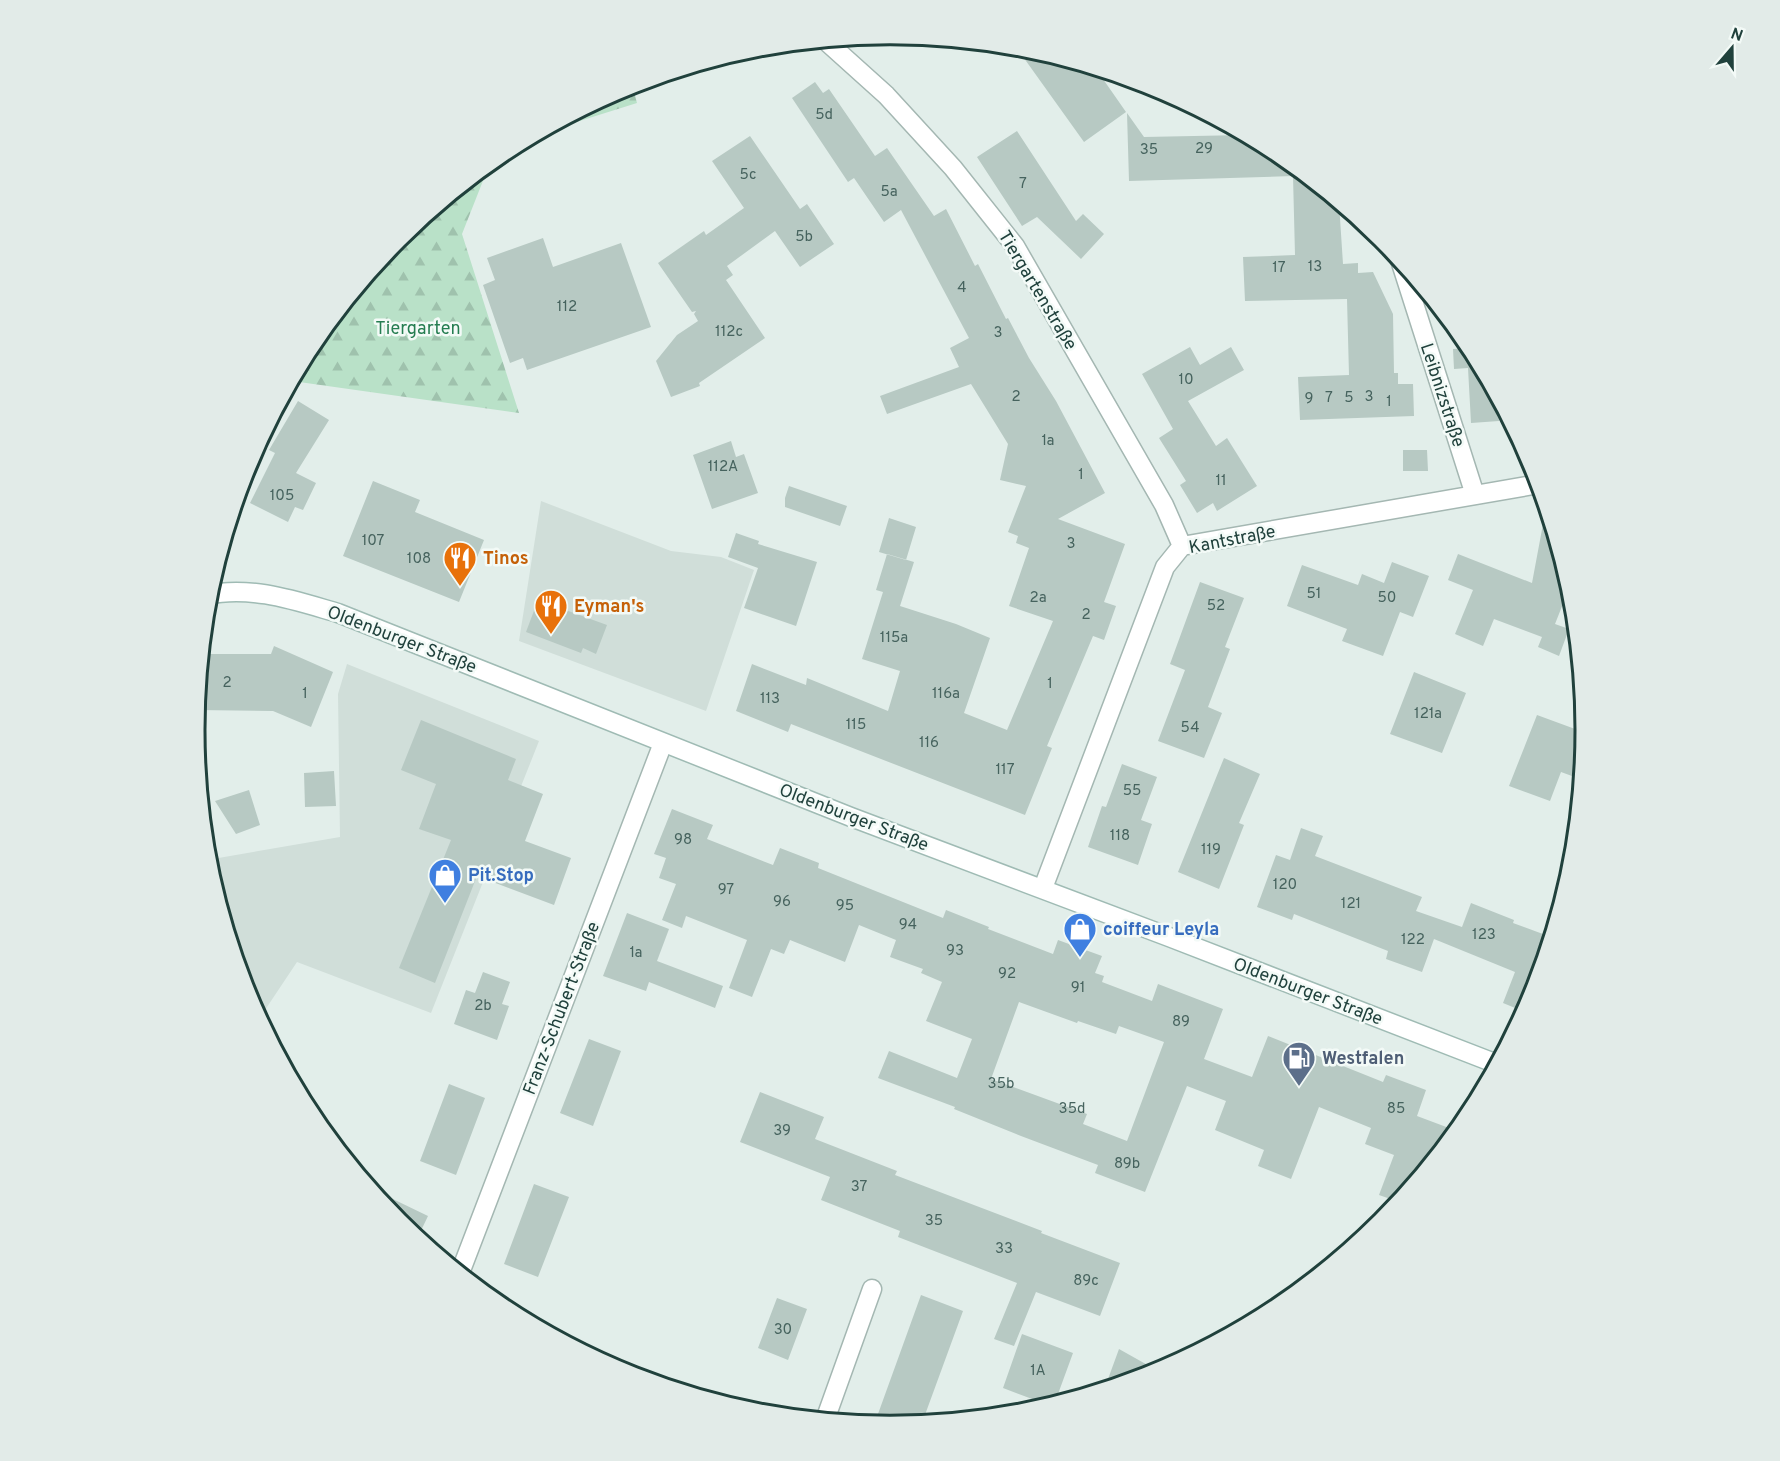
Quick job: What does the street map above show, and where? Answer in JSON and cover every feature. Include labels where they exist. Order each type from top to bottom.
[{"type":"street","name":"Tiergartenstraße","points":[[833,47],[886,95],[953,168],[1016,246],[1164,505],[1182,546]]},
{"type":"street","name":"Leibnizstraße","points":[[1407,281],[1474,495]]},
{"type":"street","name":"Kantstraße","points":[[1043,888],[1165,567],[1182,546],[1530,486]]},
{"type":"street","name":"Oldenburger Straße","points":[[219,591],[284,597],[338,614],[852,817],[1043,888],[1490,1061]]},
{"type":"street","name":"Franz-Schubert-Straße","points":[[463,1266],[663,743]]},
{"type":"street","points":[[828,1413],[872,1290]]},
{"type":"shaded area","points":[[541,501],[671,551],[721,557],[754,570],[706,711],[519,641]]},
{"type":"shaded area","points":[[347,664],[539,741],[431,1013],[297,962],[265,1010],[241,951],[228,908],[217,858],[340,837],[338,694]]},
{"type":"green space","points":[[635,94],[637,103],[574,123]]},
{"type":"green space","name":"Tiergarten","points":[[484,179],[462,234],[519,413],[300,382],[346,313],[375,279],[438,215]]},
{"type":"building","points":[[1024,58],[1103,79],[1126,112],[1084,142]]},
{"type":"building","points":[[815,82],[823,93],[829,89],[875,156],[887,148],[934,216],[946,209],[975,266],[978,264],[1006,319],[1008,318],[1029,358],[1056,401],[1105,493],[1058,519],[1125,544],[1104,602],[1116,606],[1104,640],[1093,636],[1047,746],[1052,748],[1025,815],[791,724],[788,732],[736,711],[752,664],[806,685],[807,678],[888,711],[900,671],[862,659],[883,592],[876,590],[887,554],[914,562],[900,606],[956,624],[990,638],[964,713],[1007,730],[1053,621],[1009,606],[1029,548],[1016,543],[1018,536],[1008,532],[1026,486],[1000,480],[1008,444],[971,384],[887,414],[880,396],[959,367],[950,348],[969,338],[901,210],[884,222],[854,178],[848,182],[792,98]]},
{"type":"building","points":[[1127,113],[1144,137],[1230,135],[1292,176],[1129,181]]},
{"type":"building","points":[[1017,131],[1076,221],[1083,214],[1104,234],[1081,259],[1037,217],[1022,226],[977,157]]},
{"type":"building","points":[[750,136],[800,209],[807,204],[834,244],[800,267],[775,231],[727,266],[733,275],[726,280],[765,338],[699,383],[700,386],[671,397],[656,361],[677,335],[698,321],[694,314],[696,311],[692,312],[658,263],[704,231],[706,235],[744,208],[712,161]]},
{"type":"building","points":[[1293,177],[1340,213],[1343,264],[1358,263],[1358,273],[1373,272],[1393,314],[1394,373],[1398,373],[1398,384],[1413,384],[1414,416],[1300,420],[1298,377],[1349,375],[1347,299],[1245,301],[1243,257],[1295,255]]},
{"type":"building","points":[[543,238],[553,267],[621,243],[651,327],[527,370],[523,358],[510,363],[483,285],[495,280],[487,258]]},
{"type":"building","points":[[1190,347],[1200,365],[1231,347],[1244,370],[1188,401],[1216,446],[1227,438],[1257,486],[1217,511],[1213,503],[1197,513],[1180,485],[1186,481],[1159,438],[1173,429],[1142,374]]},
{"type":"building","points":[[1453,349],[1460,350],[1484,388],[1499,415],[1499,421],[1471,423],[1468,368],[1454,369]]},
{"type":"building","points":[[298,401],[329,420],[296,473],[316,483],[303,510],[295,507],[288,522],[250,503],[275,453],[269,450]]},
{"type":"building","points":[[731,441],[736,457],[744,454],[758,493],[712,509],[693,455]]},
{"type":"building","points":[[1403,450],[1427,450],[1428,471],[1403,471]]},
{"type":"building","points":[[373,481],[420,500],[415,512],[484,540],[459,602],[343,556]]},
{"type":"building","points":[[789,486],[847,506],[840,526],[785,507]]},
{"type":"building","points":[[889,518],[916,527],[906,560],[879,552]]},
{"type":"building","points":[[1543,524],[1563,603],[1555,624],[1568,629],[1568,631],[1559,656],[1538,647],[1542,637],[1494,619],[1483,646],[1455,634],[1473,590],[1448,580],[1458,554],[1532,583]]},
{"type":"building","points":[[736,533],[759,541],[758,544],[817,562],[796,626],[744,608],[758,568],[728,557]]},
{"type":"building","points":[[1392,562],[1429,576],[1413,617],[1400,612],[1383,656],[1342,641],[1347,629],[1287,606],[1302,565],[1358,585],[1362,574],[1384,583]]},
{"type":"building","points":[[1200,582],[1244,598],[1225,647],[1230,649],[1208,707],[1222,713],[1204,758],[1158,741],[1185,670],[1170,664]]},
{"type":"building","points":[[538,600],[607,625],[596,654],[583,648],[581,653],[526,632]]},
{"type":"building","points":[[274,646],[333,672],[311,727],[273,711],[205,710],[209,654],[271,654]]},
{"type":"building","points":[[1414,672],[1466,693],[1442,753],[1390,734]]},
{"type":"building","points":[[1537,715],[1576,729],[1574,771],[1572,776],[1561,772],[1550,801],[1509,786]]},
{"type":"building","name":"Pit.Stop","points":[[421,720],[516,759],[508,780],[543,794],[525,841],[571,858],[554,905],[477,876],[435,983],[399,968],[451,840],[419,829],[436,784],[401,770]]},
{"type":"building","points":[[1224,758],[1260,774],[1239,823],[1244,825],[1219,889],[1178,872]]},
{"type":"building","points":[[1122,764],[1157,777],[1141,820],[1152,824],[1138,865],[1088,847],[1102,806],[1106,807]]},
{"type":"building","points":[[334,771],[336,806],[305,807],[304,773]]},
{"type":"building","points":[[249,790],[260,825],[236,834],[215,801]]},
{"type":"building","points":[[672,809],[713,825],[707,839],[773,865],[780,848],[819,863],[818,868],[943,918],[946,910],[1053,954],[1058,940],[1102,956],[1095,973],[1104,976],[1102,982],[1152,1001],[1158,984],[1223,1009],[1204,1059],[1252,1077],[1268,1036],[1383,1082],[1386,1075],[1426,1090],[1417,1116],[1448,1128],[1434,1148],[1390,1199],[1379,1195],[1394,1155],[1365,1144],[1371,1128],[1319,1107],[1291,1179],[1258,1166],[1264,1150],[1215,1130],[1226,1101],[1187,1086],[1145,1192],[1095,1173],[1098,1165],[878,1078],[889,1051],[957,1078],[972,1039],[926,1021],[942,982],[921,973],[923,969],[890,957],[896,940],[859,925],[845,962],[790,940],[784,954],[771,949],[752,997],[729,988],[747,940],[686,916],[682,928],[662,920],[676,884],[659,878],[666,858],[654,854]],"holes":[[[1019,1002],[1077,1023],[1078,1021],[1116,1034],[1119,1026],[1164,1042],[1127,1141],[1083,1124],[1087,1114],[991,1079]]]},
{"type":"building","points":[[1301,828],[1323,836],[1315,856],[1422,897],[1416,911],[1462,927],[1471,903],[1544,934],[1516,1008],[1503,1003],[1515,972],[1434,939],[1422,972],[1386,959],[1388,951],[1294,914],[1292,920],[1257,907],[1276,855],[1290,860]]},
{"type":"building","points":[[627,913],[669,929],[657,961],[723,986],[715,1008],[649,982],[646,991],[603,976]]},
{"type":"building","points":[[483,972],[510,982],[502,1004],[509,1006],[497,1040],[454,1024],[466,990],[475,993]]},
{"type":"building","points":[[589,1039],[621,1051],[593,1126],[560,1113]]},
{"type":"building","points":[[449,1084],[485,1098],[456,1175],[420,1161]]},
{"type":"building","points":[[760,1092],[824,1117],[815,1139],[897,1171],[895,1175],[1120,1263],[1100,1316],[1036,1292],[1014,1346],[994,1339],[1017,1283],[898,1237],[900,1231],[821,1200],[830,1177],[740,1142]]},
{"type":"building","points":[[534,1184],[569,1197],[538,1277],[504,1264]]},
{"type":"building","points":[[389,1197],[428,1216],[421,1230]]},
{"type":"building","points":[[921,1295],[963,1311],[925,1415],[877,1416]]},
{"type":"building","points":[[777,1298],[807,1309],[788,1360],[758,1348]]},
{"type":"building","points":[[1022,1334],[1073,1353],[1058,1395],[1036,1400],[1003,1388]]},
{"type":"building","points":[[1119,1349],[1148,1365],[1110,1380],[1107,1381]]},
{"type":"place","name":"Tinos","points":[[460,587]]},
{"type":"place","name":"Eyman's","points":[[551,635]]},
{"type":"place","name":"Pit.Stop","points":[[445,904]]},
{"type":"place","name":"coiffeur Leyla","points":[[1080,958]]},
{"type":"place","name":"Westfalen","points":[[1299,1087]]}]
